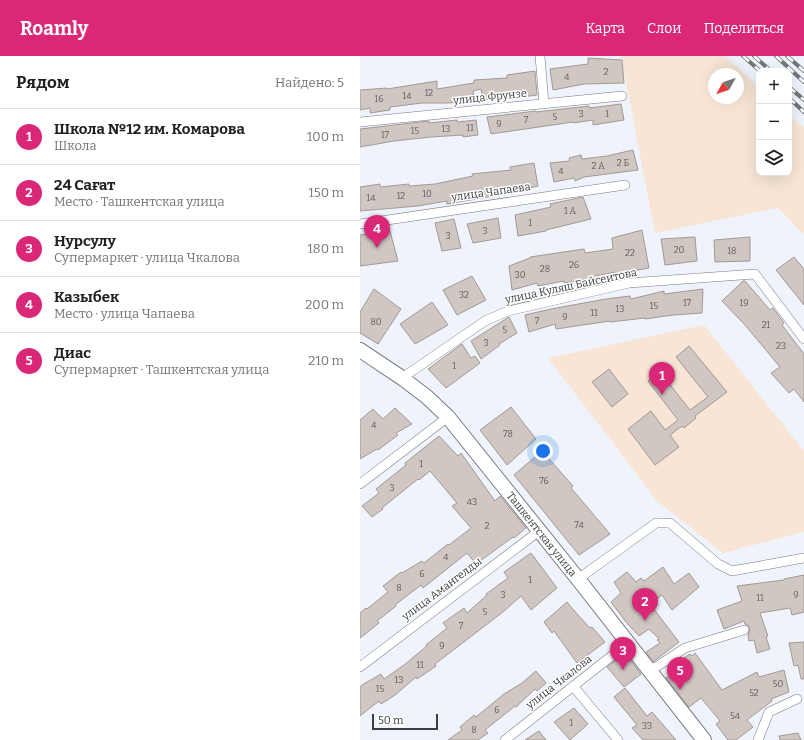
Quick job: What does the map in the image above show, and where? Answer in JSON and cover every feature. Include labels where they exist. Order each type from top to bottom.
[{"type":"main road","name":"Ташкентская улица","points":[[360,350],[427,397],[448,417],[578,578],[704,740]]},
{"type":"street","points":[[540,56],[544,104]]},
{"type":"street","name":"улица Фрунзе","points":[[360,122],[622,96]]},
{"type":"street","name":"улица Чапаева","points":[[360,224],[625,185]]},
{"type":"street","name":"улица Куляш Байсеитова","points":[[402,378],[485,321],[508,311],[629,283],[755,274],[804,339]]},
{"type":"street","points":[[360,484],[448,417]]},
{"type":"street","points":[[578,578],[656,522],[670,523],[718,564],[732,571],[804,558]]},
{"type":"street","name":"улица Амангелды","points":[[360,667],[539,531]]},
{"type":"street","points":[[650,671],[684,648],[744,630]]},
{"type":"street","name":"улица Чкалова","points":[[505,740],[628,643]]},
{"type":"street","points":[[574,686],[618,740]]},
{"type":"street","points":[[758,740],[769,712],[797,699]]},
{"type":"shaded area","points":[[621,56],[725,56],[738,68],[708,68],[708,104],[744,104],[744,73],[756,84],[756,176],[792,176],[792,118],[804,128],[804,235],[778,208],[655,233]]},
{"type":"shaded area","points":[[704,325],[804,451],[804,532],[723,553],[657,501],[548,358]]},
{"type":"building","points":[[588,58],[622,60],[624,83],[584,84],[553,90],[550,69],[588,64]]},
{"type":"building","points":[[535,71],[537,95],[507,99],[507,97],[483,100],[481,89],[473,91],[474,101],[422,103],[390,107],[390,110],[370,113],[370,108],[360,110],[360,90],[387,89],[437,81],[437,89],[474,83],[474,80],[507,78],[507,75]]},
{"type":"building","points":[[621,104],[624,120],[593,125],[593,120],[491,134],[487,117],[536,111],[589,106],[589,108]]},
{"type":"building","points":[[457,120],[457,122],[476,120],[478,135],[463,137],[463,135],[431,137],[360,147],[360,129],[429,121],[429,123]]},
{"type":"building","points":[[633,150],[638,170],[584,177],[575,181],[574,178],[554,182],[550,163],[570,161],[569,158],[581,155],[582,159],[607,156]]},
{"type":"building","points":[[534,163],[538,186],[505,194],[447,204],[447,201],[418,206],[360,211],[360,187],[380,184],[380,187],[409,184],[409,186],[435,184],[473,176],[472,174],[511,170],[510,167]]},
{"type":"building","points":[[583,197],[591,219],[546,231],[518,236],[515,215],[551,207],[550,204]]},
{"type":"building","points":[[498,218],[501,238],[473,243],[467,224]]},
{"type":"building","points":[[454,219],[461,248],[442,251],[435,223]]},
{"type":"building","points":[[642,230],[649,268],[616,274],[616,272],[589,277],[589,279],[564,283],[564,281],[538,286],[537,283],[512,290],[509,266],[530,257],[584,249],[585,253],[613,249],[612,238]]},
{"type":"building","points":[[390,231],[398,261],[360,266],[360,235]]},
{"type":"building","points":[[695,237],[697,261],[665,265],[661,239]]},
{"type":"building","points":[[750,237],[750,261],[715,262],[714,240]]},
{"type":"building","points":[[794,257],[804,269],[804,305],[776,270]]},
{"type":"building","points":[[472,276],[486,300],[457,315],[443,290]]},
{"type":"building","points":[[743,281],[745,281],[770,310],[773,308],[784,323],[782,325],[804,354],[804,402],[794,389],[789,393],[771,373],[780,367],[745,325],[722,301]]},
{"type":"building","points":[[374,289],[401,309],[378,344],[360,333],[360,312]]},
{"type":"building","points":[[703,289],[702,313],[610,321],[556,329],[555,324],[529,332],[525,315],[606,299],[630,296],[631,299],[664,291],[664,294]]},
{"type":"building","points":[[432,302],[448,325],[415,344],[400,324]]},
{"type":"building","points":[[509,317],[517,333],[499,344],[500,345],[481,359],[471,341]]},
{"type":"building","points":[[462,344],[471,358],[475,356],[480,363],[446,388],[428,369]]},
{"type":"building","points":[[689,346],[727,392],[695,416],[696,418],[684,428],[682,426],[670,435],[679,447],[655,465],[628,429],[651,411],[665,430],[678,420],[648,381],[660,372],[690,410],[708,397],[676,357]]},
{"type":"building","points":[[609,369],[628,394],[612,407],[592,382]]},
{"type":"building","points":[[511,407],[536,439],[507,465],[480,430]]},
{"type":"building","points":[[395,408],[412,424],[396,433],[398,435],[378,450],[377,449],[360,459],[360,420],[373,409],[383,419]]},
{"type":"building","points":[[439,436],[458,456],[461,453],[495,501],[500,496],[526,528],[476,564],[467,553],[423,588],[421,585],[395,605],[396,606],[377,621],[379,623],[360,638],[360,613],[388,592],[383,586],[401,572],[402,573],[422,561],[424,563],[471,528],[452,506],[457,503],[430,471],[372,517],[362,506],[379,493],[376,489],[406,465],[405,463]]},
{"type":"building","points":[[542,451],[573,486],[571,488],[610,534],[579,555],[514,475]]},
{"type":"building","points":[[531,553],[557,588],[531,610],[521,596],[503,612],[435,664],[436,666],[417,679],[416,677],[395,695],[381,704],[379,701],[360,716],[360,687],[362,685],[381,674],[384,679],[404,665],[447,628],[443,623],[464,608],[467,613],[487,595],[486,594],[508,578],[504,572]]},
{"type":"building","points":[[663,567],[674,584],[689,573],[699,587],[672,610],[662,595],[650,604],[679,642],[653,662],[646,652],[660,643],[657,640],[659,639],[649,629],[639,636],[611,602],[621,593],[614,582],[627,572],[636,582],[641,578],[644,581]]},
{"type":"building","points":[[804,575],[804,612],[792,615],[790,608],[760,613],[768,636],[766,637],[770,649],[757,653],[754,640],[749,641],[748,635],[750,629],[744,621],[724,629],[717,610],[742,601],[737,586],[784,580]]},
{"type":"building","points":[[567,602],[590,628],[592,627],[605,642],[577,663],[554,631],[552,633],[544,622]]},
{"type":"building","points":[[804,642],[804,679],[801,679],[798,665],[794,666],[789,643]]},
{"type":"building","points":[[625,653],[641,674],[624,687],[607,667]]},
{"type":"building","points":[[695,653],[722,690],[757,672],[759,677],[784,670],[789,692],[771,699],[772,701],[747,720],[753,727],[736,740],[728,740],[716,724],[720,721],[701,698],[689,707],[666,678],[680,668],[676,663],[690,654],[692,656]]},
{"type":"building","points":[[536,671],[546,683],[537,691],[535,689],[516,707],[515,706],[485,730],[488,733],[478,740],[448,740],[462,730],[460,727],[474,715],[476,717],[504,694],[522,683]]},
{"type":"building","points":[[625,688],[647,716],[652,712],[676,740],[643,740],[632,728],[637,725],[614,697]]},
{"type":"building","points":[[574,708],[588,724],[570,740],[554,722]]},
{"type":"building","points":[[539,731],[546,740],[525,740]]},
{"type":"building","points":[[798,733],[801,740],[780,740],[779,736]]},
{"type":"railway","points":[[743,56],[757,68]]},
{"type":"railway","points":[[754,56],[768,68]]},
{"type":"railway","points":[[776,56],[804,82]]},
{"type":"railway","points":[[787,56],[804,71]]},
{"type":"railway","points":[[792,90],[804,100]]},
{"type":"railway","points":[[792,101],[804,112]]},
{"type":"place","name":"Казыбек","points":[[377,248]]},
{"type":"place","name":"Школа №12 им. Комарова","points":[[662,395]]},
{"type":"place","name":"24 Сағат","points":[[645,621]]},
{"type":"place","name":"Нурсулу","points":[[623,670]]},
{"type":"place","name":"Диас","points":[[680,690]]}]
